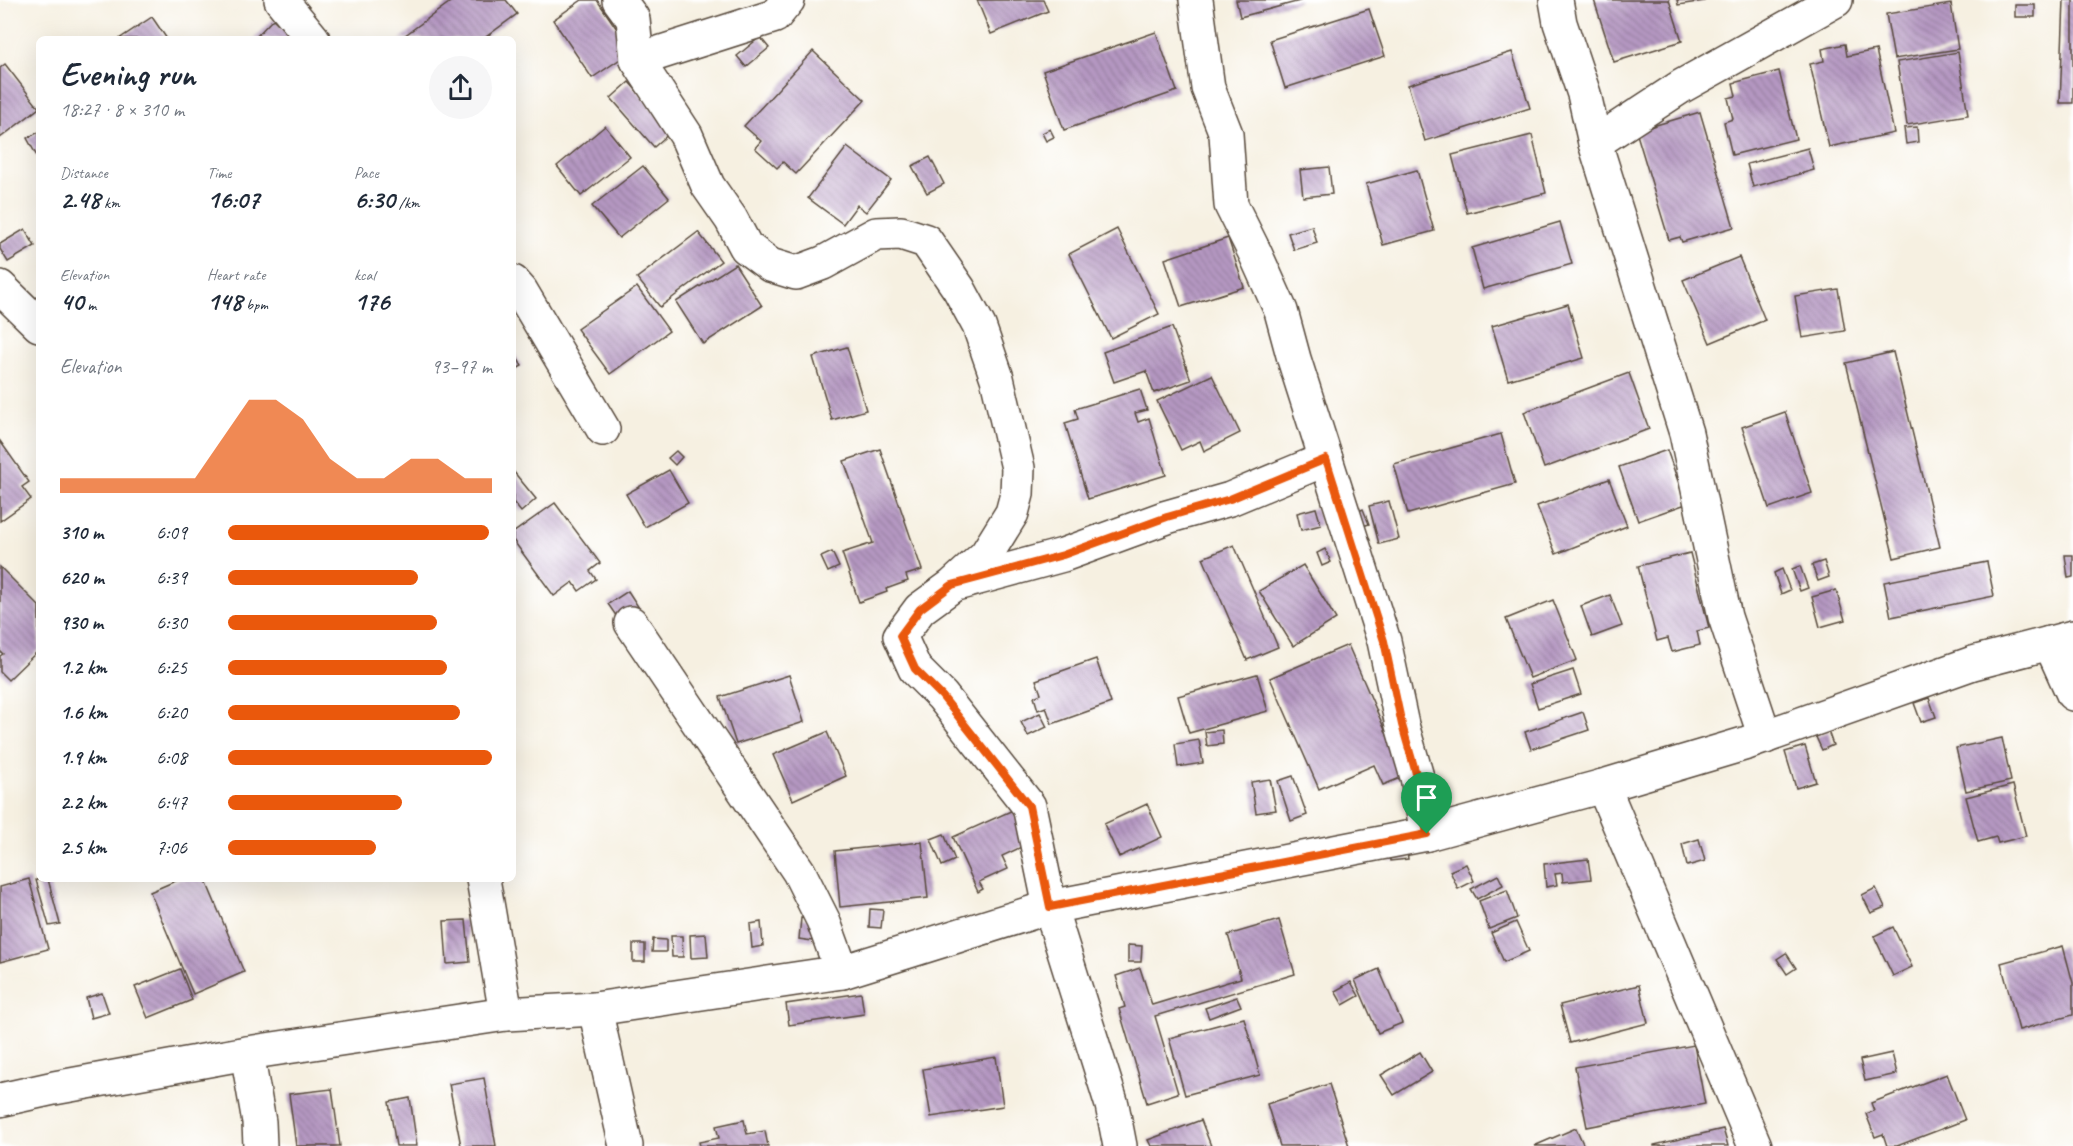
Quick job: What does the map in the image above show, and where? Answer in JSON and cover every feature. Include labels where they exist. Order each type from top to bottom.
[{"type":"street","points":[[281,0],[311,36]]},
{"type":"street","points":[[619,0],[633,19],[637,60],[686,135],[708,186],[731,219],[746,247],[770,265],[796,273],[823,263],[876,234],[901,233],[926,241],[959,289],[979,326],[997,378],[1018,468],[1017,494],[1012,513],[986,555],[920,609],[900,636],[915,669],[942,696],[1029,806],[1050,907],[1112,1105],[1120,1146]]},
{"type":"street","points":[[637,60],[775,16],[788,0]]},
{"type":"street","points":[[1196,0],[1208,88],[1226,134],[1231,205],[1281,311],[1294,359],[1384,641],[1402,725],[1417,777],[1427,834]]},
{"type":"street","points":[[1556,0],[1560,23],[1584,94],[1594,143],[1686,433],[1725,616],[1765,737]]},
{"type":"street","points":[[1594,143],[1682,86],[1836,0]]},
{"type":"street","points":[[516,285],[603,429]]},
{"type":"street","points":[[0,287],[36,322]]},
{"type":"street","points":[[952,585],[1063,555],[1167,517],[1230,499],[1326,459]]},
{"type":"street","points":[[632,623],[799,872],[823,920],[842,972]]},
{"type":"street","points":[[0,1100],[247,1053],[506,1014],[595,1009],[842,972],[1050,907],[1427,834],[1604,786],[1765,737],[1973,663],[2062,640],[2073,694]]},
{"type":"street","points":[[1604,786],[1755,1146]]},
{"type":"street","points":[[484,882],[506,1014]]},
{"type":"street","points":[[595,1009],[626,1146]]},
{"type":"street","points":[[247,1053],[259,1122],[260,1146]]},
{"type":"building","points":[[453,0],[506,0],[517,14],[487,36],[404,36]]},
{"type":"building","points":[[582,0],[597,0],[632,51],[592,78],[553,20]]},
{"type":"building","points":[[977,0],[1043,0],[1048,11],[991,34]]},
{"type":"building","points":[[1236,0],[1300,0],[1300,1],[1240,17]]},
{"type":"building","points":[[1594,0],[1669,0],[1682,41],[1614,62]]},
{"type":"building","points":[[1677,0],[1704,0],[1704,1],[1678,5]]},
{"type":"building","points":[[2064,0],[2073,0],[2073,103],[2060,103]]},
{"type":"building","points":[[1951,4],[1958,49],[1894,59],[1886,14]]},
{"type":"building","points":[[2015,5],[2035,5],[2035,17],[2015,17]]},
{"type":"building","points":[[1369,9],[1385,56],[1285,88],[1270,40]]},
{"type":"building","points":[[152,17],[165,36],[124,36]]},
{"type":"building","points":[[273,19],[291,36],[257,36]]},
{"type":"building","points":[[1156,32],[1177,91],[1064,130],[1043,71]]},
{"type":"building","points":[[760,37],[769,48],[746,67],[737,56]]},
{"type":"building","points":[[1845,44],[1847,56],[1876,50],[1894,133],[1829,147],[1810,64],[1824,61],[1822,49]]},
{"type":"building","points":[[813,51],[865,100],[796,174],[783,162],[777,168],[755,148],[761,141],[744,126]]},
{"type":"building","points":[[1512,52],[1530,108],[1425,141],[1408,85]]},
{"type":"building","points":[[1958,52],[1968,115],[1907,125],[1897,62]]},
{"type":"building","points":[[5,64],[36,104],[36,110],[0,138],[0,68]]},
{"type":"building","points":[[1779,71],[1796,139],[1732,155],[1724,122],[1733,119],[1728,98],[1736,96],[1733,83]]},
{"type":"building","points":[[629,82],[672,131],[654,147],[611,98]]},
{"type":"building","points":[[1700,112],[1734,227],[1682,242],[1680,237],[1669,240],[1636,131]]},
{"type":"building","points":[[605,126],[630,157],[581,196],[557,166]]},
{"type":"building","points":[[1917,127],[1918,142],[1906,144],[1904,128]]},
{"type":"building","points":[[1050,129],[1054,137],[1046,141],[1042,133]]},
{"type":"building","points":[[36,134],[36,154],[27,138]]},
{"type":"building","points":[[1532,135],[1546,193],[1467,213],[1452,155]]},
{"type":"building","points":[[847,147],[891,180],[866,212],[857,205],[843,224],[808,198]]},
{"type":"building","points":[[1808,148],[1814,170],[1753,187],[1747,164]]},
{"type":"building","points":[[930,157],[944,184],[927,193],[912,166]]},
{"type":"building","points":[[643,166],[669,198],[619,238],[592,206]]},
{"type":"building","points":[[1329,167],[1332,194],[1303,197],[1300,170]]},
{"type":"building","points":[[1417,170],[1434,231],[1383,245],[1366,184]]},
{"type":"building","points":[[1560,222],[1572,264],[1483,289],[1472,248]]},
{"type":"building","points":[[1312,226],[1317,243],[1294,250],[1288,233]]},
{"type":"building","points":[[25,229],[35,246],[8,262],[0,249],[0,244]]},
{"type":"building","points":[[1117,229],[1159,314],[1111,338],[1069,254]]},
{"type":"building","points":[[698,232],[721,261],[660,307],[637,278]]},
{"type":"building","points":[[1228,238],[1244,287],[1181,307],[1165,259]]},
{"type":"building","points":[[1739,257],[1765,320],[1710,343],[1683,280]]},
{"type":"building","points":[[735,264],[762,306],[703,344],[676,302]]},
{"type":"building","points":[[637,287],[669,331],[610,374],[577,329]]},
{"type":"building","points":[[1838,289],[1845,331],[1802,338],[1795,296]]},
{"type":"building","points":[[1568,304],[1584,358],[1508,380],[1492,326]]},
{"type":"building","points":[[1172,327],[1191,380],[1154,393],[1146,371],[1114,382],[1103,352]]},
{"type":"building","points":[[847,347],[866,410],[832,420],[813,357]]},
{"type":"building","points":[[1893,352],[1940,547],[1894,558],[1846,363]]},
{"type":"building","points":[[516,356],[522,366],[516,369]]},
{"type":"building","points":[[1629,373],[1649,429],[1544,468],[1524,412]]},
{"type":"building","points":[[1212,375],[1240,433],[1204,451],[1200,441],[1181,450],[1157,401]]},
{"type":"building","points":[[1140,389],[1147,410],[1135,413],[1138,422],[1149,418],[1166,475],[1088,499],[1065,423],[1078,419],[1075,409]]},
{"type":"building","points":[[1785,412],[1812,493],[1769,508],[1742,427]]},
{"type":"building","points":[[1501,434],[1515,484],[1408,514],[1394,464]]},
{"type":"building","points":[[0,441],[29,482],[22,487],[31,499],[0,521]]},
{"type":"building","points":[[880,449],[922,570],[906,575],[908,581],[886,589],[887,592],[859,602],[842,553],[873,543],[844,461]]},
{"type":"building","points":[[1667,450],[1686,504],[1638,521],[1619,467]]},
{"type":"building","points":[[676,451],[682,457],[675,465],[668,458]]},
{"type":"building","points":[[669,470],[688,503],[645,527],[626,494]]},
{"type":"building","points":[[516,475],[536,499],[521,512],[516,506]]},
{"type":"building","points":[[1609,479],[1627,526],[1556,554],[1537,506]]},
{"type":"building","points":[[1389,501],[1399,539],[1379,544],[1369,506]]},
{"type":"building","points":[[555,503],[600,563],[590,571],[596,579],[579,591],[573,582],[554,596],[516,544],[516,531]]},
{"type":"building","points":[[1316,508],[1321,525],[1301,530],[1297,513]]},
{"type":"building","points":[[1363,509],[1369,524],[1363,526],[1357,512]]},
{"type":"building","points":[[1234,545],[1278,647],[1247,660],[1203,558]]},
{"type":"building","points":[[1325,549],[1331,562],[1322,566],[1317,553]]},
{"type":"building","points":[[832,552],[839,567],[828,572],[821,557]]},
{"type":"building","points":[[1690,553],[1709,628],[1697,631],[1700,645],[1672,652],[1668,638],[1657,641],[1638,566]]},
{"type":"building","points":[[2065,555],[2073,555],[2073,577],[2068,578]]},
{"type":"building","points":[[1824,561],[1829,577],[1818,581],[1812,565]]},
{"type":"building","points":[[1987,562],[1994,596],[1891,617],[1884,582]]},
{"type":"building","points":[[1303,565],[1336,619],[1293,646],[1259,591]]},
{"type":"building","points":[[1800,566],[1808,588],[1800,591],[1792,569]]},
{"type":"building","points":[[0,567],[36,603],[36,653],[8,680],[0,672],[0,656],[3,654],[0,651]]},
{"type":"building","points":[[1782,569],[1790,590],[1781,594],[1774,573]]},
{"type":"building","points":[[1836,590],[1845,620],[1820,627],[1812,597]]},
{"type":"building","points":[[628,591],[639,608],[619,620],[608,604]]},
{"type":"building","points":[[1610,595],[1622,626],[1592,637],[1581,606]]},
{"type":"building","points":[[1553,600],[1577,660],[1530,678],[1506,619]]},
{"type":"building","points":[[1348,645],[1405,776],[1383,785],[1374,765],[1319,789],[1270,678]]},
{"type":"building","points":[[1096,659],[1111,703],[1052,724],[1046,707],[1038,710],[1034,697],[1041,694],[1036,680]]},
{"type":"building","points":[[1573,670],[1581,694],[1538,708],[1530,684]]},
{"type":"building","points":[[1257,674],[1268,711],[1189,733],[1178,696]]},
{"type":"building","points":[[789,675],[804,722],[736,744],[720,697]]},
{"type":"building","points":[[1929,698],[1936,717],[1921,722],[1914,703]]},
{"type":"building","points":[[1583,712],[1589,730],[1531,749],[1525,732]]},
{"type":"building","points":[[1040,713],[1047,727],[1028,736],[1021,722]]},
{"type":"building","points":[[1222,730],[1223,744],[1207,746],[1205,732]]},
{"type":"building","points":[[1828,731],[1833,745],[1822,750],[1816,737]]},
{"type":"building","points":[[827,732],[846,776],[793,800],[773,755]]},
{"type":"building","points":[[2002,738],[2011,781],[1966,791],[1956,748]]},
{"type":"building","points":[[1199,740],[1203,763],[1178,767],[1175,744]]},
{"type":"building","points":[[1805,746],[1816,782],[1796,788],[1785,752]]},
{"type":"building","points":[[1293,776],[1307,815],[1291,821],[1278,781]]},
{"type":"building","points":[[1270,779],[1276,810],[1256,813],[1251,782]]},
{"type":"building","points":[[2013,785],[2026,836],[1998,843],[1996,837],[1978,842],[1966,797]]},
{"type":"building","points":[[1147,804],[1162,837],[1119,857],[1104,824]]},
{"type":"building","points":[[1013,810],[1028,844],[1002,856],[1008,869],[979,882],[983,889],[978,892],[953,837]]},
{"type":"building","points":[[944,834],[955,860],[942,866],[931,839]]},
{"type":"building","points":[[1699,839],[1705,861],[1687,866],[1682,844]]},
{"type":"building","points":[[922,842],[928,898],[840,907],[835,851]]},
{"type":"building","points":[[1407,851],[1408,859],[1390,861],[1389,853]]},
{"type":"building","points":[[1588,859],[1591,879],[1563,882],[1562,873],[1555,874],[1557,885],[1546,887],[1544,864]]},
{"type":"building","points":[[1466,864],[1474,881],[1458,889],[1450,871]]},
{"type":"building","points":[[1498,875],[1503,885],[1477,899],[1471,889]]},
{"type":"building","points":[[29,879],[48,949],[0,962],[0,887]]},
{"type":"building","points":[[37,882],[49,882],[60,924],[49,926]]},
{"type":"building","points":[[173,882],[206,882],[244,972],[193,994],[150,892]]},
{"type":"building","points":[[1876,888],[1885,907],[1871,913],[1862,895]]},
{"type":"building","points":[[1507,890],[1517,918],[1489,929],[1479,901]]},
{"type":"building","points":[[870,909],[883,910],[881,928],[869,927]]},
{"type":"building","points":[[801,918],[814,920],[812,941],[799,939]]},
{"type":"building","points":[[466,920],[470,962],[447,964],[444,921]]},
{"type":"building","points":[[1279,920],[1295,974],[1155,1016],[1178,1093],[1147,1103],[1119,1009],[1125,1007],[1116,976],[1140,968],[1152,1005],[1241,978],[1228,935]]},
{"type":"building","points":[[761,922],[763,946],[752,948],[750,924]]},
{"type":"building","points":[[1516,922],[1529,951],[1504,962],[1491,933]]},
{"type":"building","points":[[1893,927],[1912,967],[1893,976],[1874,936]]},
{"type":"building","points":[[706,934],[708,957],[691,958],[690,935]]},
{"type":"building","points":[[671,936],[682,936],[683,957],[672,957]]},
{"type":"building","points":[[653,939],[666,940],[666,952],[652,952]]},
{"type":"building","points":[[633,944],[645,944],[645,962],[633,962]]},
{"type":"building","points":[[1128,945],[1142,946],[1141,962],[1128,962]]},
{"type":"building","points":[[2063,946],[2073,983],[2073,1015],[2019,1030],[2001,963]]},
{"type":"building","points":[[1786,953],[1796,968],[1787,974],[1777,959]]},
{"type":"building","points":[[180,969],[192,1000],[148,1018],[135,987]]},
{"type":"building","points":[[1379,969],[1402,1023],[1378,1033],[1355,980]]},
{"type":"building","points":[[1351,982],[1359,996],[1343,1005],[1335,991]]},
{"type":"building","points":[[1639,985],[1648,1023],[1570,1043],[1560,1005]]},
{"type":"building","points":[[102,993],[109,1013],[91,1018],[86,998]]},
{"type":"building","points":[[861,993],[864,1014],[789,1025],[786,1004]]},
{"type":"building","points":[[1237,997],[1241,1006],[1209,1018],[1205,1008]]},
{"type":"building","points":[[1244,1018],[1260,1075],[1185,1095],[1169,1038]]},
{"type":"building","points":[[1694,1045],[1705,1104],[1587,1127],[1575,1067]]},
{"type":"building","points":[[1420,1052],[1432,1072],[1394,1095],[1381,1075]]},
{"type":"building","points":[[1892,1053],[1897,1074],[1865,1081],[1860,1060]]},
{"type":"building","points":[[996,1057],[1003,1106],[931,1117],[923,1069]]},
{"type":"building","points":[[1947,1074],[1965,1120],[1897,1146],[1887,1146],[1883,1134],[1875,1137],[1866,1114],[1874,1111],[1871,1103]]},
{"type":"building","points":[[484,1078],[496,1146],[461,1146],[449,1084]]},
{"type":"building","points":[[1329,1084],[1349,1146],[1280,1146],[1267,1104]]},
{"type":"building","points":[[332,1089],[340,1146],[296,1146],[289,1094]]},
{"type":"building","points":[[410,1098],[417,1146],[396,1146],[389,1102]]},
{"type":"building","points":[[744,1120],[747,1134],[765,1131],[768,1146],[700,1146],[699,1142],[719,1138],[716,1126]]},
{"type":"building","points":[[1201,1120],[1211,1146],[1151,1146],[1148,1140]]},
{"type":"building","points":[[1576,1128],[1584,1146],[1534,1146]]},
{"type":"building","points":[[1723,1129],[1728,1146],[1654,1146],[1654,1145]]},
{"type":"route","points":[[1326,459],[1384,641],[1402,725],[1417,777],[1427,834],[1050,907],[1029,806],[942,696],[915,669],[900,636],[920,609],[952,585],[1063,555],[1167,517],[1230,499],[1326,459]]}]
